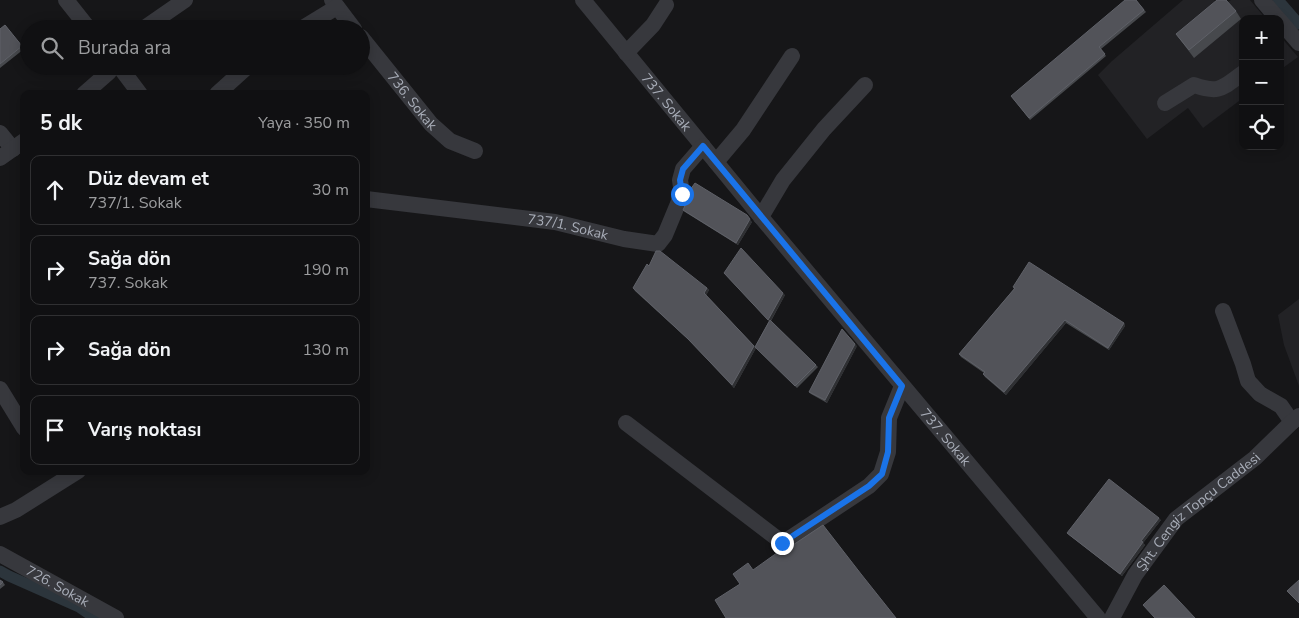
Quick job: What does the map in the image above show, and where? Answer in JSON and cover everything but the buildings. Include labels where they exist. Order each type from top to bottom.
[{"type":"street","points":[[66,0],[82,20]]},
{"type":"street","points":[[156,20],[185,0]]},
{"type":"street","name":"737. Sokak","points":[[583,0],[761,217],[1098,618]]},
{"type":"street","points":[[1262,0],[1286,31]]},
{"type":"street","points":[[313,20],[334,4],[347,20]]},
{"type":"street","points":[[626,53],[653,25],[666,5]]},
{"type":"street","name":"736. Sokak","points":[[370,48],[431,124],[450,141],[475,151]]},
{"type":"street","points":[[716,162],[743,130],[792,56]]},
{"type":"street","points":[[89,90],[106,75]]},
{"type":"street","points":[[126,75],[137,90]]},
{"type":"street","points":[[221,90],[238,75]]},
{"type":"street","points":[[1165,103],[1194,85],[1208,90],[1222,88],[1239,76]]},
{"type":"street","points":[[761,217],[784,180],[824,129],[865,85]]},
{"type":"street","points":[[0,133],[12,149]]},
{"type":"street","name":"737/1. Sokak","points":[[370,199],[555,222],[624,239],[658,244],[665,235],[682,194],[680,180],[683,169],[703,146]]},
{"type":"street","points":[[1223,311],[1248,381],[1260,394],[1281,406],[1295,419]]},
{"type":"street","points":[[626,423],[782,543],[869,486],[882,474],[888,452],[889,418],[902,386]]},
{"type":"street","points":[[0,389],[20,422]]},
{"type":"street","name":"Şht. Cengiz Topçu Caddesi","points":[[1112,618],[1135,575],[1176,519],[1255,458],[1295,419]]},
{"type":"street","points":[[0,517],[16,510],[66,475]]},
{"type":"street","name":"726. Sokak","points":[[0,554],[116,618]]},
{"type":"shaded area","points":[[1183,0],[1214,0],[1220,7],[1231,0],[1250,0],[1263,15],[1239,15],[1239,101],[1203,128],[1188,108],[1147,139],[1098,75]]},
{"type":"shaded area","points":[[1284,41],[1298,57],[1284,67]]},
{"type":"shaded area","points":[[1299,299],[1299,386],[1284,345],[1278,315]]},
{"type":"waterway","points":[[1278,0],[1299,24]]},
{"type":"waterway","points":[[0,571],[79,607],[95,618]]},
{"type":"route","points":[[682,194],[680,180],[683,169],[703,146],[902,386],[889,418],[888,452],[882,474],[869,486],[782,543]]}]
